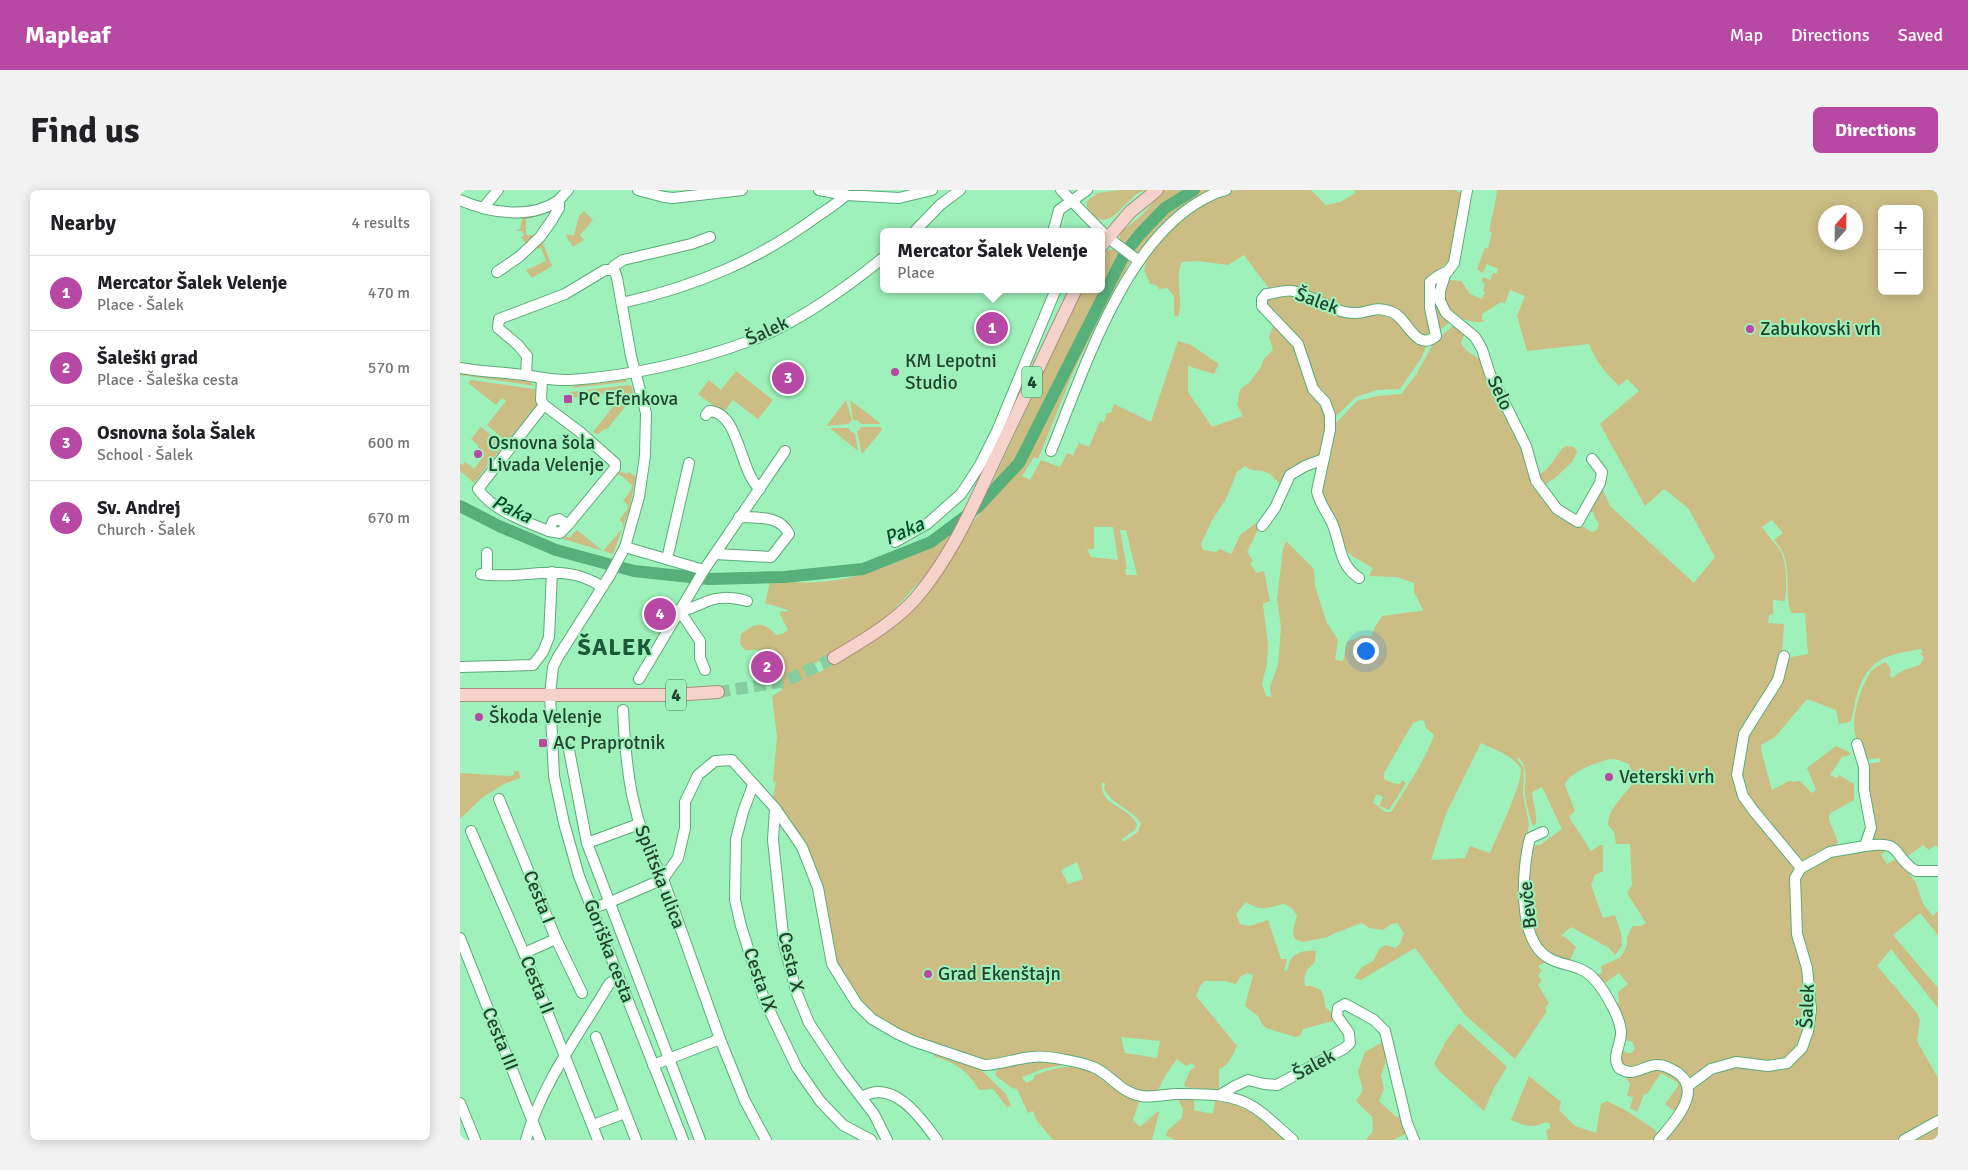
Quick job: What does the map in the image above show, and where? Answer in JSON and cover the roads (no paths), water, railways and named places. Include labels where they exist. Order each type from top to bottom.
[{"type":"main road","points":[[1105,241],[1130,212],[1157,190]]},
{"type":"main road","name":"4","points":[[834,658],[864,640],[915,599],[937,571],[968,519],[1074,293]]},
{"type":"main road","name":"4","points":[[460,695],[673,695],[718,692]]},
{"type":"street","points":[[483,208],[498,190]]},
{"type":"street","points":[[460,200],[483,208],[523,213],[536,212],[546,209],[560,200],[568,190]]},
{"type":"street","points":[[638,190],[664,198],[673,198],[742,190]]},
{"type":"street","points":[[819,190],[846,195],[899,198],[932,190]]},
{"type":"street","points":[[1061,190],[1093,228]]},
{"type":"street","points":[[1054,228],[1059,210],[1087,190]]},
{"type":"street","points":[[1051,451],[1094,348],[1135,258],[1168,224],[1193,205],[1208,196],[1226,190]]},
{"type":"street","name":"Selo","points":[[1467,190],[1454,263],[1448,271],[1440,291],[1440,301],[1446,313],[1475,337],[1482,349],[1490,374],[1526,446],[1536,481],[1557,509],[1578,522],[1600,483],[1602,472],[1592,459]]},
{"type":"street","points":[[918,228],[954,191]]},
{"type":"street","points":[[622,303],[684,287],[722,272],[779,242],[846,195]]},
{"type":"street","points":[[497,272],[519,257],[540,237],[557,212],[561,204],[560,200]]},
{"type":"street","points":[[526,375],[527,356],[518,345],[498,328],[500,319],[565,294],[605,270],[611,270],[624,260],[691,244],[710,237]]},
{"type":"street","points":[[1105,242],[1120,247],[1135,258]]},
{"type":"street","name":"Šalek","points":[[460,368],[526,375],[542,379],[568,380],[636,372],[688,360],[756,338],[833,295],[880,260]]},
{"type":"street","name":"Goriška cesta","points":[[611,270],[615,272],[617,278],[631,356],[646,413],[645,456],[639,497],[625,547],[553,667],[550,695],[554,776],[566,832],[579,876],[682,1140]]},
{"type":"street","name":"Šalek","points":[[1359,578],[1354,574],[1340,553],[1332,521],[1319,500],[1317,491],[1330,430],[1330,414],[1325,402],[1313,389],[1298,344],[1262,306],[1262,299],[1266,294],[1290,290],[1311,296],[1337,310],[1355,314],[1372,309],[1387,310],[1398,314],[1411,333],[1424,341],[1431,341],[1436,336],[1430,308],[1430,282],[1448,271]]},
{"type":"street","points":[[895,542],[927,524],[961,494],[980,464],[997,431],[1054,293]]},
{"type":"street","points":[[542,379],[541,400],[544,405],[580,432],[615,463],[615,468],[560,533],[513,516],[493,504],[478,489],[544,405]]},
{"type":"street","points":[[706,415],[709,411],[713,411],[730,426],[736,436],[746,467],[755,484],[760,488]]},
{"type":"street","points":[[639,679],[700,576],[785,451]]},
{"type":"street","points":[[1262,526],[1275,508],[1290,475],[1305,466],[1324,459]]},
{"type":"street","points":[[667,560],[688,463]]},
{"type":"street","points":[[715,554],[771,557],[789,534],[785,526],[777,521],[739,517]]},
{"type":"street","points":[[625,547],[667,560],[700,576]]},
{"type":"street","points":[[487,552],[484,574],[552,572],[584,576],[602,587]]},
{"type":"street","points":[[460,667],[533,665],[543,652],[549,637],[552,572]]},
{"type":"street","points":[[679,610],[689,610],[701,603],[719,598],[729,597],[747,601]]},
{"type":"street","points":[[679,610],[700,641],[700,658],[705,670]]},
{"type":"street","points":[[1784,656],[1778,680],[1744,734],[1737,775],[1743,796],[1753,810],[1801,868],[1830,852],[1880,844],[1892,845],[1916,871],[1938,871]]},
{"type":"street","name":"Splitska ulica","points":[[623,710],[629,785],[639,824],[650,855],[663,879],[720,1038],[745,1100],[766,1140]]},
{"type":"street","points":[[1857,744],[1864,767],[1864,790],[1871,828],[1865,846]]},
{"type":"street","points":[[569,750],[587,843],[700,1140]]},
{"type":"street","points":[[592,908],[663,879],[678,858],[684,828],[685,802],[698,775],[715,762],[732,760],[776,808],[802,847],[818,888],[832,964],[852,996],[872,1019],[912,1041],[951,1052],[984,1065],[997,1065],[1034,1056],[1094,1067],[1117,1085],[1129,1092],[1142,1096],[1177,1094],[1220,1095],[1236,1099],[1256,1109],[1293,1140]]},
{"type":"street","name":"Cesta IX","points":[[754,785],[743,812],[736,839],[735,900],[741,926],[764,999],[797,1068],[820,1101],[843,1125],[871,1140]]},
{"type":"street","name":"Cesta I","points":[[499,800],[556,939],[582,993]]},
{"type":"street","name":"Cesta X","points":[[776,808],[773,840],[784,944],[796,991],[809,1023],[840,1071],[874,1114],[887,1140]]},
{"type":"street","points":[[587,843],[639,824]]},
{"type":"street","name":"Cesta II","points":[[471,831],[566,1055],[598,1140]]},
{"type":"street","name":"Bevče","points":[[1543,832],[1530,838],[1526,853],[1524,877],[1528,920],[1532,939],[1548,958],[1580,969],[1594,979],[1612,1005],[1620,1023],[1621,1033],[1616,1059],[1619,1068],[1632,1073],[1659,1064],[1679,1074],[1688,1086]]},
{"type":"street","name":"Šalek","points":[[1688,1086],[1711,1068],[1736,1062],[1768,1066],[1787,1062],[1802,1048],[1808,1031],[1811,1010],[1807,968],[1797,934],[1796,878],[1801,868]]},
{"type":"street","name":"Cesta III","points":[[460,938],[540,1140]]},
{"type":"street","points":[[524,953],[556,939]]},
{"type":"street","points":[[526,1140],[532,1119],[566,1055],[609,984],[618,977]]},
{"type":"street","name":"Šalek","points":[[1220,1095],[1248,1080],[1277,1085],[1345,1048],[1350,1043],[1349,1033],[1337,1016],[1338,1008],[1345,1004],[1374,1020],[1385,1031],[1403,1100],[1407,1124],[1414,1140]]},
{"type":"street","points":[[596,1038],[636,1140]]},
{"type":"street","points":[[653,1065],[720,1038]]},
{"type":"street","points":[[1659,1140],[1680,1115],[1686,1101],[1688,1086]]},
{"type":"street","points":[[862,1097],[870,1092],[880,1092],[893,1096],[908,1105],[922,1119],[937,1140]]},
{"type":"street","points":[[460,1103],[475,1140]]},
{"type":"street","points":[[593,1125],[626,1113]]},
{"type":"street","points":[[1904,1140],[1938,1121]]},
{"type":"waterway","name":"Paka","points":[[1105,293],[1125,253],[1140,234],[1165,208],[1194,190]]},
{"type":"waterway","name":"Paka","points":[[460,506],[499,526],[556,550],[634,571],[709,579],[784,577],[863,569],[931,542],[978,507],[1019,463],[1105,293]]},
{"type":"tunnel","points":[[718,692],[786,681],[834,658]]},
{"type":"place","name":"Mercator Šalek Velenje","points":[[992,328]]},
{"type":"place","name":"Zabukovski vrh","points":[[1750,329]]},
{"type":"place","name":"KM Lepotni Studio","points":[[895,372]]},
{"type":"place","name":"Osnovna šola Šalek","points":[[788,378]]},
{"type":"place","name":"PC Efenkova","points":[[568,399]]},
{"type":"place","name":"Osnovna šola Livada Velenje","points":[[478,454]]},
{"type":"place","name":"Sv. Andrej","points":[[660,614]]},
{"type":"place","name":"Šaleški grad","points":[[767,667]]},
{"type":"place","name":"Škoda Velenje","points":[[479,717]]},
{"type":"place","name":"AC Praprotnik","points":[[543,743]]},
{"type":"place","name":"Veterski vrh","points":[[1609,777]]},
{"type":"place","name":"Grad Ekenštajn","points":[[928,974]]},
{"type":"district","name":"ŠALEK","points":[[615,647]]}]
